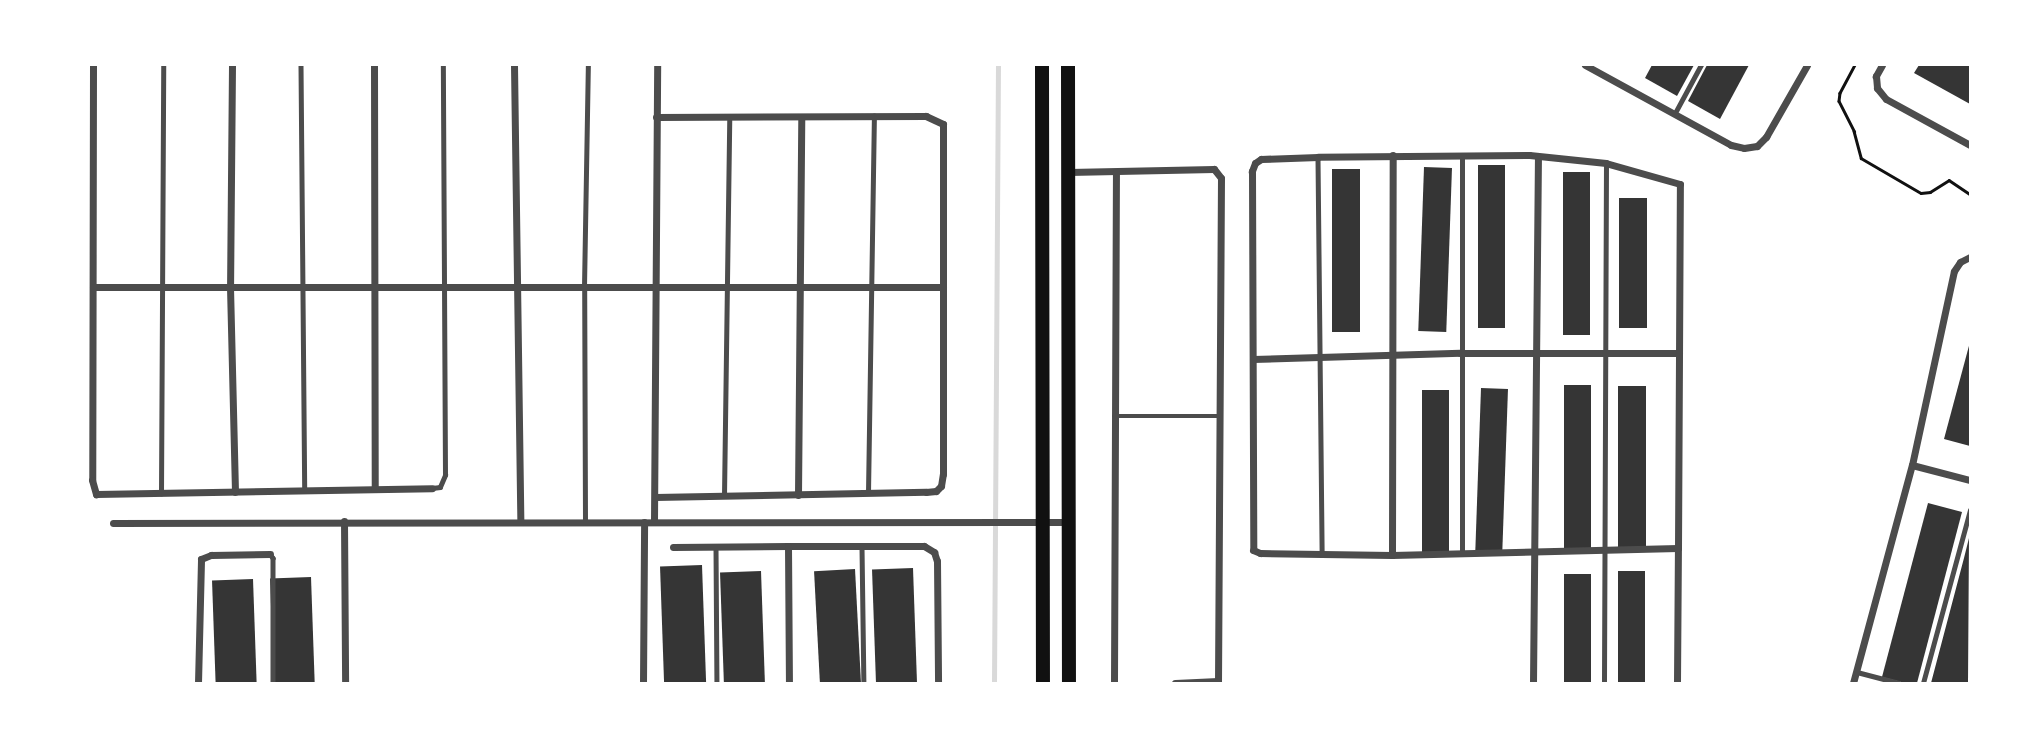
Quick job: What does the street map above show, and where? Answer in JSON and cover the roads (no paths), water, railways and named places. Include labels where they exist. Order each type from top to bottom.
[{"type":"main road","points":[[1042,65],[1043,683]]},
{"type":"main road","points":[[1068,65],[1069,683]]},
{"type":"street","points":[[93,65],[92,480],[96,494],[432,488]]},
{"type":"street","points":[[232,65],[230,287],[235,492]]},
{"type":"street","points":[[374,65],[375,489]]},
{"type":"street","points":[[514,65],[520,522]]},
{"type":"street","points":[[654,522],[657,65]]},
{"type":"street","points":[[1585,65],[1731,145],[1757,146],[1766,137],[1807,65]]},
{"type":"street","points":[[1601,73],[1606,65]]},
{"type":"street","points":[[1882,65],[1876,75],[1877,88],[1886,99],[1970,145]]},
{"type":"street","points":[[655,497],[936,491],[941,486],[943,287],[943,124],[926,116],[656,117]]},
{"type":"street","points":[[798,495],[801,117]]},
{"type":"street","points":[[1392,155],[1392,555]]},
{"type":"street","points":[[1677,683],[1678,548],[1680,184],[1654,174],[1606,163],[1538,157],[1392,155],[1261,159],[1255,163],[1252,171],[1254,550],[1260,553],[1392,555],[1678,548]]},
{"type":"street","points":[[1533,683],[1534,353],[1538,157]]},
{"type":"street","points":[[1069,172],[1219,171],[1221,416],[1218,682],[1175,683]]},
{"type":"street","points":[[1114,683],[1116,172]]},
{"type":"street","points":[[1853,683],[1912,465],[1954,271],[1970,257]]},
{"type":"street","points":[[93,287],[943,287]]},
{"type":"street","points":[[1252,359],[1460,353],[1679,353]]},
{"type":"street","points":[[1912,465],[1970,480]]},
{"type":"street","points":[[344,522],[345,683]]},
{"type":"street","points":[[643,683],[644,522]]},
{"type":"street","points":[[113,523],[1068,522]]},
{"type":"street","points":[[788,546],[789,683]]},
{"type":"street","points":[[673,547],[924,546],[934,552],[937,561],[938,683]]},
{"type":"street","points":[[198,683],[201,559],[211,555],[270,554]]},
{"type":"lane","points":[[161,494],[163,65]]},
{"type":"lane","points":[[301,65],[305,491]]},
{"type":"lane","points":[[432,488],[440,487],[444,482],[443,65]]},
{"type":"lane","points":[[585,522],[584,287],[588,65]]},
{"type":"lane","points":[[1675,113],[1701,65]]},
{"type":"lane","points":[[868,494],[874,116]]},
{"type":"lane","points":[[724,496],[729,117]]},
{"type":"lane","points":[[1462,155],[1462,553]]},
{"type":"lane","points":[[1318,157],[1322,554]]},
{"type":"lane","points":[[1604,683],[1606,163]]},
{"type":"lane","points":[[1113,416],[1221,416]]},
{"type":"lane","points":[[1923,683],[1970,510]]},
{"type":"lane","points":[[716,546],[717,683]]},
{"type":"lane","points":[[862,546],[864,683]]},
{"type":"lane","points":[[270,554],[273,558],[272,683]]},
{"type":"lane","points":[[1856,671],[1899,683]]},
{"type":"waterway","points":[[994,683],[998,65]]}]
